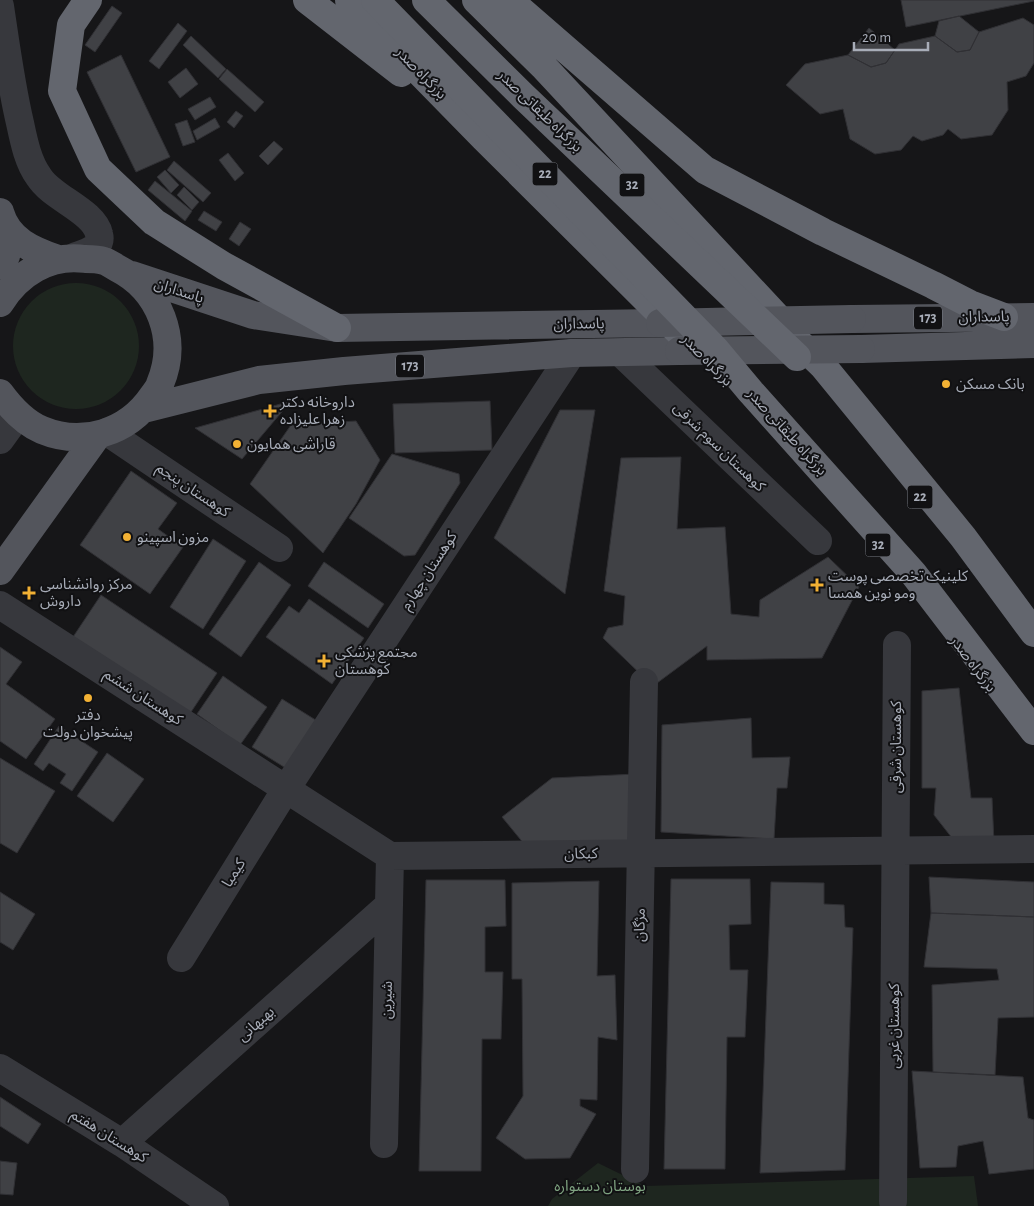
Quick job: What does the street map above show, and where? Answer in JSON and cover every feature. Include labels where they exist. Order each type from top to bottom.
[{"type":"highway","points":[[88,0],[71,25],[62,92],[98,169],[154,222],[224,266],[337,328]]},
{"type":"highway","points":[[307,0],[484,138]]},
{"type":"highway","name":"بزرگراه صدر","points":[[350,0],[484,138],[706,358],[908,577],[1034,746]]},
{"type":"highway","name":"بزرگراه طبقاتی صدر","points":[[375,0],[715,348],[751,392],[913,573],[1034,731]]},
{"type":"highway","name":"بزرگراه طبقاتی صدر","points":[[426,0],[538,110],[797,357],[958,541],[1034,645]]},
{"type":"highway","name":"32","points":[[445,0],[528,88],[824,366],[963,537],[1034,634]]},
{"type":"highway","points":[[476,0],[543,66],[824,366]]},
{"type":"highway","points":[[510,0],[705,170],[823,232],[970,304],[1004,317]]},
{"type":"main road","points":[[0,214],[8,228],[20,242],[30,249],[66,258],[105,261],[132,276],[153,298],[165,325],[168,355],[160,384],[144,409],[122,426],[102,434],[69,437],[42,430],[18,415],[0,393]]},
{"type":"main road","points":[[0,214],[7,241],[7,255],[5,261],[0,265]]},
{"type":"main road","points":[[0,303],[9,288],[31,270],[66,258]]},
{"type":"main road","name":"پاسداران","points":[[132,276],[253,315],[337,328],[1034,317]]},
{"type":"main road","points":[[1004,317],[1021,344]]},
{"type":"main road","points":[[337,328],[344,371]]},
{"type":"main road","name":"پاسداران","points":[[144,409],[259,380],[344,371],[572,353],[861,349],[1021,344]]},
{"type":"main road","points":[[0,571],[102,434]]},
{"type":"street","points":[[0,6],[12,92],[25,148],[39,178],[56,195],[88,217],[96,226],[100,235],[96,247],[66,258]]},
{"type":"street","name":"کوهستان چهارم","points":[[286,789],[572,353]]},
{"type":"street","name":"کوهستان سوم شرقی","points":[[621,353],[818,541]]},
{"type":"street","points":[[0,440],[18,415]]},
{"type":"street","name":"کوهستان پنجم","points":[[102,434],[279,548]]},
{"type":"street","name":"کوهستان ششم","points":[[0,605],[286,789]]},
{"type":"street","name":"کوهستان شرقی","points":[[895,850],[896,645]]},
{"type":"street","name":"مژگان","points":[[635,1169],[644,682]]},
{"type":"street","points":[[286,789],[390,856]]},
{"type":"street","name":"کیمیا","points":[[181,958],[286,789]]},
{"type":"street","name":"کبکان","points":[[390,856],[1034,849]]},
{"type":"street","name":"کوهستان غربی","points":[[893,1201],[895,850]]},
{"type":"street","name":"شیرین","points":[[384,1144],[390,856]]},
{"type":"street","name":"بهبهانی","points":[[122,1143],[389,905]]},
{"type":"street","name":"کوهستان هفتم","points":[[0,1068],[122,1143],[215,1206]]},
{"type":"green space","points":[[76,283],[100,288],[120,302],[134,322],[139,346],[134,370],[120,390],[100,404],[76,409],[52,404],[32,390],[18,370],[13,346],[18,322],[32,302],[52,288]]},
{"type":"green space","name":"بوستان دستواره","points":[[598,1163],[645,1186],[974,1176],[978,1206],[548,1206],[552,1199]]},
{"type":"building","points":[[901,0],[1034,0],[1034,1],[906,27]]},
{"type":"building","points":[[112,6],[122,13],[95,52],[85,45]]},
{"type":"building","points":[[959,16],[979,32],[970,50],[957,52],[935,36],[939,21]]},
{"type":"building","points":[[1023,18],[1034,25],[1034,63],[1026,76],[1007,82],[1008,110],[992,135],[961,139],[948,129],[943,135],[922,141],[913,136],[901,150],[875,154],[850,139],[843,109],[820,114],[786,85],[805,64],[848,55],[871,67],[886,63],[899,44],[935,36],[957,52],[970,50],[979,32]]},
{"type":"building","points":[[178,23],[187,31],[159,69],[149,61]]},
{"type":"building","points":[[869,28],[895,50],[886,63],[871,67],[848,55]]},
{"type":"building","points":[[191,36],[226,69],[218,78],[183,45]]},
{"type":"building","points":[[121,55],[170,157],[136,172],[87,72]]},
{"type":"building","points":[[186,68],[198,84],[180,98],[168,82]]},
{"type":"building","points":[[227,69],[264,102],[255,112],[219,79]]},
{"type":"building","points":[[210,97],[216,107],[195,120],[188,109]]},
{"type":"building","points":[[236,111],[243,116],[234,128],[227,122]]},
{"type":"building","points":[[215,118],[220,127],[197,140],[193,131]]},
{"type":"building","points":[[187,120],[195,142],[183,146],[175,124]]},
{"type":"building","points":[[274,141],[283,149],[268,165],[259,156]]},
{"type":"building","points":[[228,153],[244,173],[235,181],[219,160]]},
{"type":"building","points":[[174,161],[211,193],[203,202],[167,170]]},
{"type":"building","points":[[165,170],[179,185],[171,193],[157,177]]},
{"type":"building","points":[[155,181],[192,211],[185,221],[148,190]]},
{"type":"building","points":[[184,187],[199,202],[192,210],[177,195]]},
{"type":"building","points":[[204,211],[222,222],[216,231],[198,220]]},
{"type":"building","points":[[240,222],[251,229],[239,246],[229,239]]},
{"type":"building","name":"قاراشی همایون","points":[[291,401],[242,459],[195,428]]},
{"type":"building","points":[[490,401],[492,450],[395,453],[393,404]]},
{"type":"building","points":[[560,410],[595,410],[565,594],[494,538]]},
{"type":"building","points":[[356,421],[380,460],[356,504],[323,553],[250,484],[291,425]]},
{"type":"building","points":[[392,454],[459,474],[460,483],[415,555],[404,556],[349,518]]},
{"type":"building","points":[[681,457],[677,529],[725,527],[731,614],[759,617],[760,600],[828,557],[859,587],[822,658],[707,660],[707,646],[653,686],[603,638],[608,628],[623,625],[625,596],[604,591],[621,458]]},
{"type":"building","name":"مزون اسپینو","points":[[131,471],[177,503],[158,529],[183,547],[150,594],[80,545]]},
{"type":"building","points":[[213,539],[246,561],[203,629],[170,607]]},
{"type":"building","points":[[259,562],[291,585],[241,657],[209,634]]},
{"type":"building","points":[[324,562],[384,604],[368,628],[308,586]]},
{"type":"building","points":[[101,595],[217,673],[189,715],[73,637]]},
{"type":"building","name":"مجتمع پزشکی کوهستان","points":[[309,599],[364,638],[332,684],[266,637],[289,606],[299,613]]},
{"type":"building","points":[[0,647],[22,662],[6,684],[55,719],[26,759],[0,741]]},
{"type":"building","points":[[223,676],[267,707],[240,745],[197,714]]},
{"type":"building","points":[[959,688],[971,798],[992,798],[994,843],[956,843],[934,815],[936,788],[922,788],[922,691]]},
{"type":"building","points":[[282,699],[322,724],[292,772],[252,747]]},
{"type":"building","points":[[751,718],[752,758],[790,757],[787,788],[777,788],[774,839],[661,832],[662,725]]},
{"type":"building","points":[[59,726],[98,752],[72,791],[60,783],[66,774],[49,763],[43,771],[34,764]]},
{"type":"building","points":[[107,753],[144,779],[113,822],[77,796]]},
{"type":"building","points":[[0,758],[55,791],[17,853],[0,843]]},
{"type":"building","points":[[636,774],[634,843],[525,845],[502,817],[552,778]]},
{"type":"building","points":[[929,877],[1034,882],[1034,917],[931,913]]},
{"type":"building","points":[[671,879],[750,879],[751,924],[729,925],[730,970],[748,970],[745,1037],[727,1037],[725,1169],[664,1169]]},
{"type":"building","points":[[426,880],[505,880],[506,926],[485,927],[485,972],[503,972],[501,1039],[482,1039],[481,1171],[419,1171]]},
{"type":"building","points":[[599,881],[597,976],[615,975],[617,1040],[598,1037],[597,1100],[580,1099],[580,1106],[596,1114],[570,1158],[525,1159],[496,1138],[523,1096],[522,979],[512,979],[512,883]]},
{"type":"building","points":[[771,882],[824,883],[824,904],[844,905],[845,927],[853,928],[845,1170],[760,1173]]},
{"type":"building","points":[[0,892],[35,914],[13,950],[0,942]]},
{"type":"building","points":[[931,913],[1034,917],[1034,1017],[998,1018],[995,1075],[933,1072],[932,985],[999,980],[997,969],[924,967]]},
{"type":"building","points":[[912,1071],[1023,1077],[1028,1118],[1034,1120],[1034,1169],[989,1174],[983,1141],[958,1146],[956,1167],[920,1168]]},
{"type":"building","points":[[0,1097],[41,1124],[28,1144],[0,1126]]},
{"type":"building","points":[[0,1161],[17,1163],[13,1195],[0,1194]]},
{"type":"place","name":"بانک مسکن","points":[[946,384]]},
{"type":"place","name":"داروخانه دکتر زهرا علیزاده","points":[[270,411]]},
{"type":"place","name":"قاراشی همایون","points":[[237,444]]},
{"type":"place","name":"مزون اسپینو","points":[[127,537]]},
{"type":"place","name":"کلینیک تخصصی پوست ومو نوین همسا","points":[[817,585]]},
{"type":"place","name":"مرکز روانشناسی داروش","points":[[29,593]]},
{"type":"place","name":"مجتمع پزشکی کوهستان","points":[[324,661]]},
{"type":"place","name":"دفتر پیشخوان دولت","points":[[88,698]]}]
